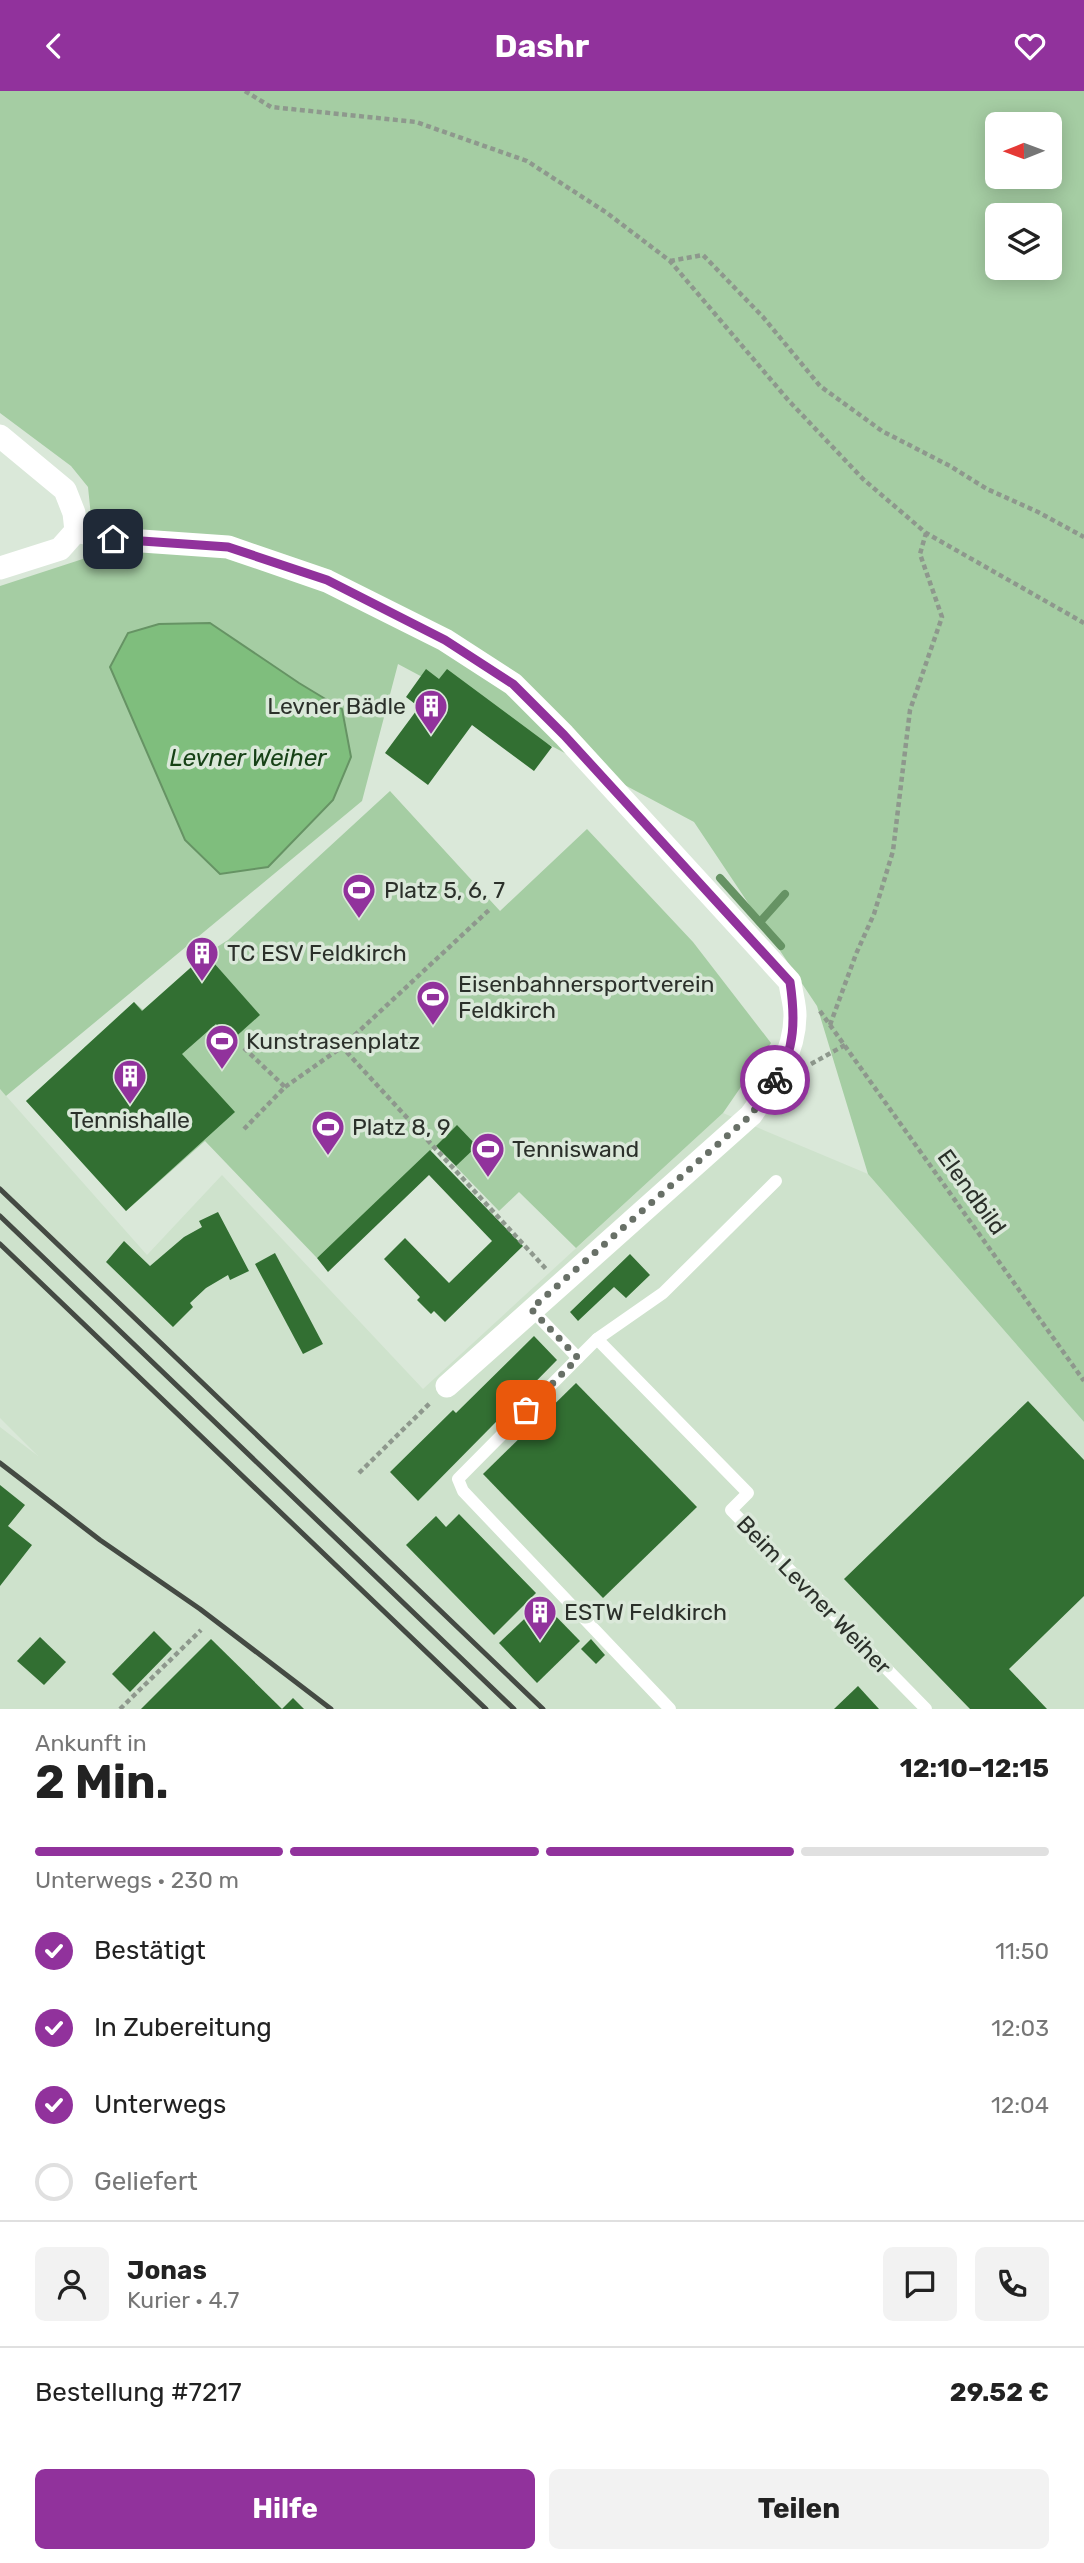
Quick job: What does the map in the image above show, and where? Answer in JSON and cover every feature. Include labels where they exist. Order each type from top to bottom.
[{"type":"street","points":[[0,436],[65,490],[74,513],[76,531],[60,549],[0,568]]},
{"type":"street","points":[[76,531],[113,539],[228,547],[327,580],[445,640],[513,684],[564,735],[790,982],[795,1015],[791,1045],[780,1073],[751,1115],[447,1385]]},
{"type":"lane","points":[[670,1709],[463,1491],[458,1479],[597,1339],[663,1293],[776,1181]]},
{"type":"lane","points":[[531,1309],[578,1358]]},
{"type":"lane","name":"Beim Levner Weiher","points":[[597,1339],[748,1493],[731,1510],[926,1709]]},
{"type":"path","points":[[245,91],[271,107],[416,122],[527,161],[607,213],[670,261],[789,401],[863,479],[926,533],[1084,622]]},
{"type":"path","points":[[670,261],[703,255],[763,317],[820,386],[882,431],[950,466],[987,489],[1084,537]]},
{"type":"path","name":"Elendbild","points":[[926,533],[920,554],[942,617],[910,710],[893,851],[874,914],[830,1025],[1084,1381]]},
{"type":"path","points":[[244,1129],[285,1087],[342,1047],[489,910]]},
{"type":"path","points":[[342,1047],[560,1284]]},
{"type":"path","points":[[244,1048],[285,1087]]},
{"type":"path","points":[[359,1473],[447,1385]]},
{"type":"path","points":[[120,1709],[201,1630]]},
{"type":"shaded area","points":[[0,91],[1084,91],[1084,1422],[868,1174],[817,1006],[694,822],[398,664],[362,801],[6,1096],[0,1089],[0,586],[95,555],[88,487],[71,466],[0,413]]},
{"type":"shaded area","name":"Eisenbahnersportverein Feldkirch","points":[[390,791],[500,911],[587,829],[693,942],[771,1043],[723,1113],[576,1248],[519,1192],[499,1211],[436,1146],[317,1258],[205,1141],[126,1211],[26,1101],[134,1002],[143,1010],[206,954],[228,940]]},
{"type":"shaded area","points":[[0,1089],[147,1255],[222,1175],[423,1389],[723,1113],[868,1174],[1084,1422],[1084,1709],[0,1709],[0,1427],[38,1456],[0,1418]]},
{"type":"water","name":"Levner Weiher","points":[[210,623],[342,709],[351,757],[333,800],[268,867],[220,874],[185,840],[110,667],[128,633],[159,624]]},
{"type":"building","name":"Levner Bädle","points":[[426,669],[439,679],[447,669],[552,747],[534,771],[472,725],[428,785],[385,753],[419,707],[406,697]]},
{"type":"building","name":"Tennishalle","points":[[206,954],[260,1015],[231,1041],[216,1024],[182,1054],[235,1112],[126,1211],[26,1101],[134,1002],[142,1011]]},
{"type":"building","points":[[457,1125],[477,1146],[456,1166],[436,1146]]},
{"type":"building","points":[[430,1150],[523,1246],[445,1322],[434,1311],[431,1314],[417,1300],[420,1297],[384,1259],[405,1238],[449,1283],[492,1241],[429,1175],[328,1272],[317,1258]]},
{"type":"building","points":[[218,1212],[249,1271],[230,1280],[228,1275],[206,1288],[190,1303],[193,1307],[173,1327],[106,1262],[124,1241],[150,1266],[184,1237],[202,1227],[199,1221]]},
{"type":"building","points":[[275,1253],[323,1344],[303,1354],[255,1264]]},
{"type":"building","points":[[630,1254],[650,1275],[626,1298],[614,1287],[578,1321],[570,1312]]},
{"type":"building","points":[[534,1336],[557,1360],[418,1501],[390,1472],[453,1410],[456,1413]]},
{"type":"building","points":[[576,1383],[697,1507],[603,1598],[483,1474]]},
{"type":"building","points":[[1028,1401],[1084,1460],[1084,1596],[1009,1669],[1047,1709],[970,1709],[844,1579]]},
{"type":"building","points":[[0,1485],[25,1505],[8,1526],[32,1545],[0,1586]]},
{"type":"building","points":[[459,1514],[536,1593],[494,1635],[406,1545],[436,1516],[446,1527]]},
{"type":"building","name":"ESTW Feldkirch","points":[[542,1602],[580,1641],[537,1683],[499,1643]]},
{"type":"building","points":[[154,1631],[172,1649],[130,1692],[112,1674]]},
{"type":"building","points":[[40,1637],[66,1662],[44,1685],[17,1661]]},
{"type":"building","points":[[211,1639],[282,1709],[141,1709]]},
{"type":"building","points":[[591,1639],[605,1655],[596,1664],[581,1649]]},
{"type":"building","points":[[858,1686],[879,1709],[834,1709]]},
{"type":"building","points":[[293,1698],[304,1709],[282,1709]]},
{"type":"waterway","points":[[720,878],[781,946]]},
{"type":"waterway","points":[[760,922],[785,894]]},
{"type":"railway","points":[[0,1189],[543,1709]]},
{"type":"railway","points":[[0,1216],[514,1709]]},
{"type":"railway","points":[[0,1244],[486,1709]]},
{"type":"railway","points":[[0,1463],[100,1540],[200,1609],[331,1709]]},
{"type":"way so far","points":[[526,1410],[578,1358],[531,1309],[751,1115],[775,1080]]},
{"type":"place","name":"Levner Bädle","points":[[431,736]]},
{"type":"place","name":"Platz 5, 6, 7","points":[[359,920]]},
{"type":"place","name":"TC ESV Feldkirch","points":[[202,983]]},
{"type":"place","name":"Eisenbahnersportverein Feldkirch","points":[[433,1027]]},
{"type":"place","name":"Kunstrasenplatz","points":[[222,1071]]},
{"type":"place","name":"Tennishalle","points":[[130,1106]]},
{"type":"place","name":"Platz 8, 9","points":[[328,1157]]},
{"type":"place","name":"Tenniswand","points":[[488,1179]]},
{"type":"place","name":"ESTW Feldkirch","points":[[540,1642]]},
{"type":"route","points":[[113,539],[228,547],[327,580],[445,640],[513,684],[564,735],[790,982],[795,1015],[791,1045],[775,1080]]}]
